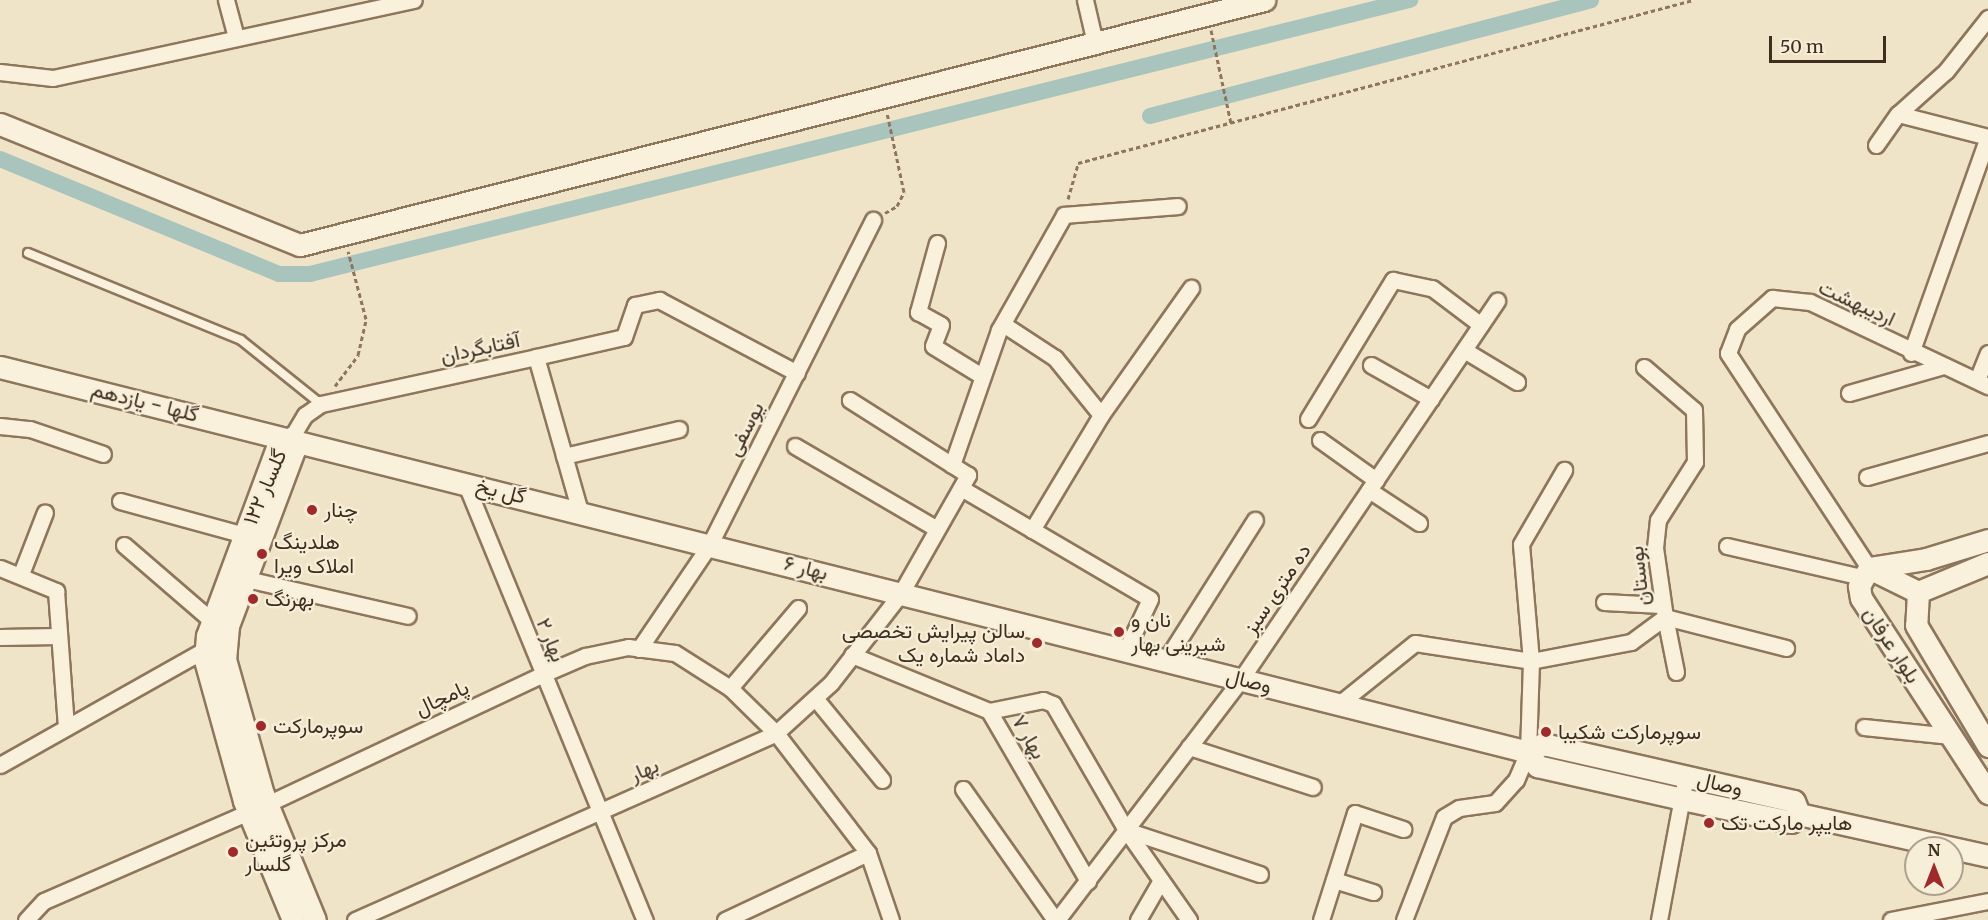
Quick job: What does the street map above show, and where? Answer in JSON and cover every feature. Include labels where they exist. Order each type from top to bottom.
[{"type":"main road","points":[[0,124],[300,245],[1264,0]]},
{"type":"main road","name":"گلها - یازدهم","points":[[0,367],[291,438]]},
{"type":"main road","name":"گل یخ","points":[[291,438],[710,544]]},
{"type":"main road","name":"گلسار ۱۲۲","points":[[293,920],[258,808],[209,684],[206,649],[212,621],[238,577],[285,480],[294,450],[291,438],[278,445],[244,535],[238,577],[228,626],[225,659],[258,808],[315,920]]},
{"type":"main road","points":[[1865,572],[1926,559],[1988,540]]},
{"type":"main road","name":"بهار ۶","points":[[710,544],[901,593]]},
{"type":"main road","points":[[1865,572],[1918,592],[1988,563]]},
{"type":"main road","name":"بلوار عرفان","points":[[1865,572],[1861,598],[1988,794]]},
{"type":"main road","name":"بلوار عرفان","points":[[1918,592],[1916,625],[1924,644],[1988,746]]},
{"type":"main road","name":"وصال","points":[[901,593],[1528,752],[1543,744],[1794,801],[1799,814]]},
{"type":"main road","name":"وصال","points":[[1528,752],[1537,766],[1791,822],[1799,814]]},
{"type":"main road","name":"وصال","points":[[1799,814],[1988,856]]},
{"type":"street","points":[[226,0],[236,38]]},
{"type":"street","points":[[0,72],[53,78],[414,0]]},
{"type":"street","points":[[1085,0],[1095,43]]},
{"type":"street","points":[[1876,145],[1898,114],[1946,71],[1988,18]]},
{"type":"street","points":[[1898,114],[1988,137],[1911,352]]},
{"type":"street","points":[[952,465],[982,376],[1003,324],[1064,215],[1178,206]]},
{"type":"street","name":"یوسفی","points":[[639,649],[710,544],[873,220]]},
{"type":"street","points":[[937,243],[918,312],[941,325],[933,346],[982,376]]},
{"type":"street","points":[[1308,419],[1393,280],[1432,288],[1481,325]]},
{"type":"street","points":[[1032,530],[1101,415],[1191,288]]},
{"type":"street","name":"اردیبهشت","points":[[1865,572],[1728,353],[1742,323],[1772,298],[1810,302],[1911,352],[1982,383]]},
{"type":"street","points":[[536,357],[624,337],[635,305],[659,300],[797,373]]},
{"type":"street","name":"ده متری سبز","points":[[1056,920],[1241,679],[1497,301]]},
{"type":"street","points":[[1003,324],[1055,358],[1101,415]]},
{"type":"street","points":[[1464,350],[1517,382]]},
{"type":"street","points":[[1982,383],[1988,353]]},
{"type":"street","name":"آفتابگردان","points":[[291,438],[305,415],[321,405],[536,357],[580,511]]},
{"type":"street","points":[[1371,365],[1431,399]]},
{"type":"street","points":[[1850,393],[1944,366]]},
{"type":"street","name":"بوستان","points":[[1339,704],[1415,643],[1531,661],[1631,642],[1663,611],[1658,519],[1695,462],[1694,410],[1644,367]]},
{"type":"street","points":[[850,400],[952,465],[964,482],[1032,530],[1150,599],[1126,650]]},
{"type":"street","points":[[0,426],[30,429],[103,454]]},
{"type":"street","points":[[564,456],[679,429]]},
{"type":"street","points":[[1320,440],[1419,523]]},
{"type":"street","points":[[1867,477],[1988,443]]},
{"type":"street","points":[[795,446],[937,529]]},
{"type":"street","points":[[1404,920],[1444,817],[1459,808],[1495,803],[1516,780],[1528,752],[1531,661],[1521,544],[1564,470]]},
{"type":"street","name":"بهار ۲","points":[[465,482],[645,920]]},
{"type":"street","name":"بهار","points":[[355,920],[776,734],[815,698],[901,593],[964,482]]},
{"type":"street","points":[[120,501],[244,535]]},
{"type":"street","points":[[21,574],[45,512]]},
{"type":"street","points":[[1166,660],[1255,520]]},
{"type":"street","points":[[124,545],[212,621]]},
{"type":"street","points":[[1727,546],[1865,572]]},
{"type":"street","points":[[0,568],[21,574],[53,588],[66,728]]},
{"type":"street","points":[[238,577],[408,616]]},
{"type":"street","points":[[1604,602],[1663,611],[1786,648]]},
{"type":"street","points":[[730,688],[798,608]]},
{"type":"street","points":[[1663,611],[1676,672]]},
{"type":"street","points":[[0,638],[58,636]]},
{"type":"street","points":[[0,765],[206,649]]},
{"type":"street","name":"پامچال","points":[[26,920],[44,901],[258,808],[543,674],[585,656],[639,649],[675,653],[730,688],[776,734],[868,853],[891,920]]},
{"type":"street","name":"بهار ۷","points":[[852,655],[989,711],[1088,881]]},
{"type":"street","points":[[815,698],[882,780]]},
{"type":"street","points":[[989,711],[1043,700],[1053,704],[1126,830],[1189,920]]},
{"type":"street","points":[[1864,728],[1951,736]]},
{"type":"street","points":[[1189,747],[1312,787]]},
{"type":"street","points":[[1659,920],[1686,776]]},
{"type":"street","points":[[963,789],[1056,920]]},
{"type":"street","points":[[1321,920],[1355,813],[1403,829]]},
{"type":"street","points":[[1126,830],[1260,874]]},
{"type":"street","points":[[724,920],[868,853]]},
{"type":"street","points":[[1138,920],[1161,880]]},
{"type":"street","points":[[1334,880],[1373,892]]},
{"type":"street","points":[[1891,920],[1988,901]]},
{"type":"lane","points":[[28,253],[240,340],[321,405]]},
{"type":"path","points":[[1064,215],[1078,163],[1692,0]]},
{"type":"path","points":[[1212,33],[1231,123]]},
{"type":"path","points":[[873,220],[897,206],[904,192],[887,114]]},
{"type":"path","points":[[321,405],[358,355],[366,319],[348,252]]},
{"type":"waterway","points":[[0,159],[279,274],[310,274],[1410,0]]},
{"type":"waterway","points":[[1150,116],[1591,0]]},
{"type":"place","name":"چنار","points":[[312,510]]},
{"type":"place","name":"هلدینگ املاک ویرا","points":[[262,554]]},
{"type":"place","name":"بهرنگ","points":[[253,599]]},
{"type":"place","name":"نان و شیرینی بهار","points":[[1119,632]]},
{"type":"place","name":"سالن پیرایش تخصصی داماد شماره یک","points":[[1037,643]]},
{"type":"place","name":"سوپرمارکت","points":[[261,726]]},
{"type":"place","name":"سوپرمارکت شکیبا","points":[[1546,732]]},
{"type":"place","name":"هایپر مارکت تک","points":[[1709,823]]},
{"type":"place","name":"مرکز پروتئین گلسار","points":[[233,852]]}]
